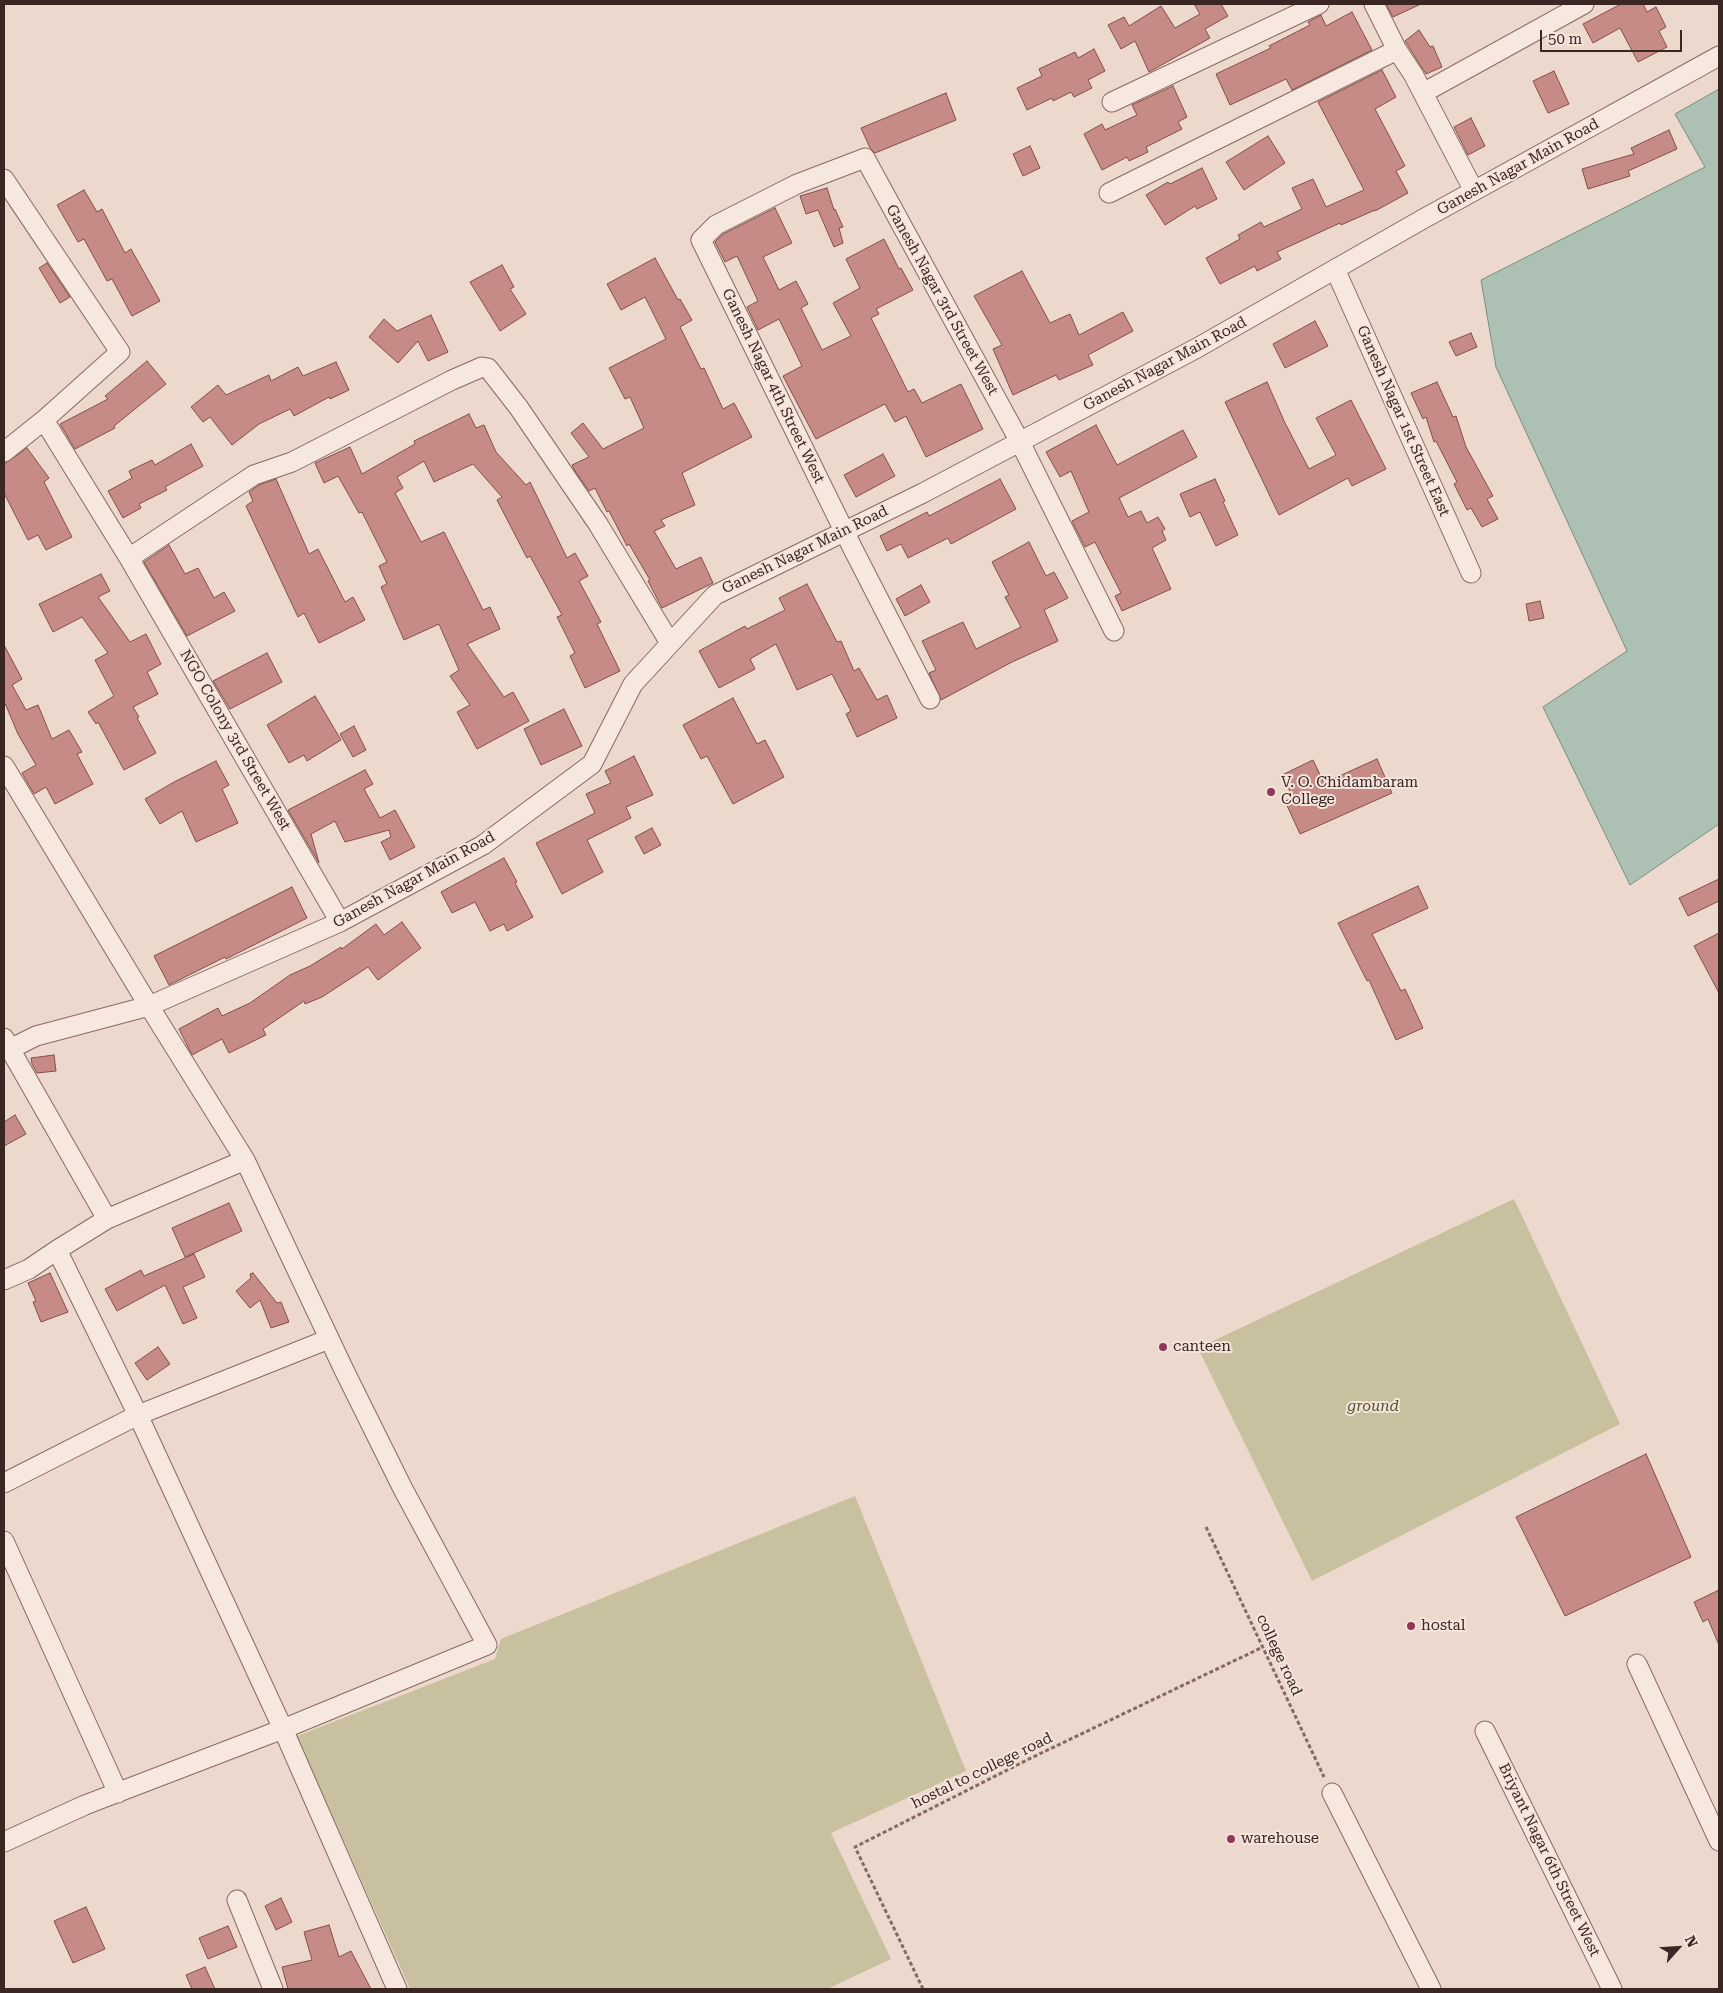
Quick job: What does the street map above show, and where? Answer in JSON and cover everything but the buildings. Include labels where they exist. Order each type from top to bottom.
[{"type":"street","points":[[1112,102],[1320,4]]},
{"type":"street","points":[[1374,4],[1474,191]]},
{"type":"street","points":[[1423,93],[1584,4]]},
{"type":"street","points":[[1109,193],[1397,50]]},
{"type":"street","name":"Ganesh Nagar Main Road","points":[[7,1043],[149,1006],[340,922],[484,845],[592,764],[633,684],[715,595],[923,493],[1196,348],[1474,191],[1719,56]]},
{"type":"street","name":"Ganesh Nagar 4th Street West","points":[[865,158],[798,184],[716,225],[701,240],[844,531],[930,699]]},
{"type":"street","name":"Ganesh Nagar 3rd Street West","points":[[865,158],[1020,442],[1114,632]]},
{"type":"street","points":[[4,179],[120,352],[44,420],[4,452]]},
{"type":"street","name":"Ganesh Nagar 1st Street East","points":[[1335,269],[1470,573]]},
{"type":"street","points":[[130,558],[254,475],[292,462],[452,380],[482,367],[488,368],[518,408],[598,524],[670,643]]},
{"type":"street","name":"NGO Colony 3rd Street West","points":[[44,420],[130,558],[340,922]]},
{"type":"street","points":[[4,766],[149,1006],[245,1160],[329,1338],[404,1489],[487,1645],[282,1730],[85,1805],[4,1842]]},
{"type":"street","points":[[7,1043],[107,1219]]},
{"type":"street","points":[[4,1280],[29,1269],[107,1219],[245,1160]]},
{"type":"street","points":[[57,1250],[138,1415],[282,1730],[397,1989]]},
{"type":"street","points":[[4,1483],[138,1415],[329,1338]]},
{"type":"street","points":[[4,1541],[118,1793]]},
{"type":"street","points":[[1637,1664],[1719,1841]]},
{"type":"street","name":"Briyant Nagar 6th Street West","points":[[1485,1731],[1612,1989]]},
{"type":"street","points":[[1332,1794],[1430,1989]]},
{"type":"street","points":[[237,1900],[273,1989]]},
{"type":"path","name":"college road","points":[[1206,1527],[1332,1794]]},
{"type":"path","name":"hostal to college road","points":[[923,1989],[855,1847],[1031,1758],[1263,1647]]},
{"type":"green space","name":"ground","points":[[1514,1199],[1620,1424],[1312,1581],[1198,1348]]},
{"type":"green space","points":[[855,1496],[966,1771],[831,1833],[891,1959],[827,1989],[410,1989],[297,1736],[495,1659],[501,1639]]},
{"type":"shaded area","points":[[1719,89],[1719,824],[1630,885],[1543,707],[1627,651],[1496,367],[1481,280],[1705,167],[1675,114]]},
{"type":"place","name":"V. O. Chidambaram College","points":[[1271,792]]},
{"type":"place","name":"canteen","points":[[1163,1347]]},
{"type":"place","name":"hostal","points":[[1411,1626]]},
{"type":"place","name":"warehouse","points":[[1231,1839]]}]
